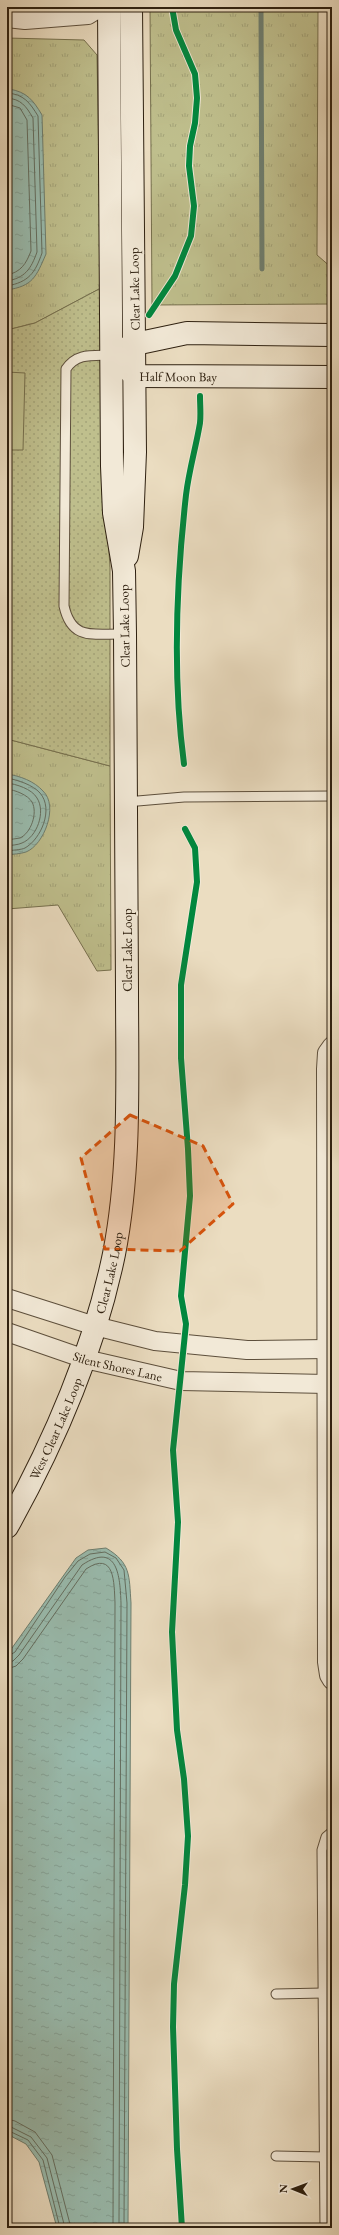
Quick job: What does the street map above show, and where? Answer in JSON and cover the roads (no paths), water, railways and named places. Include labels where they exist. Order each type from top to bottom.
[{"type":"street","points":[[7,18],[25,20],[88,15],[101,7]]},
{"type":"street","name":"Clear Lake Loop","points":[[95,1326],[114,1254],[123,1181],[127,1101],[124,571],[114,513],[109,7]]},
{"type":"street","name":"Clear Lake Loop","points":[[124,571],[132,527],[135,376],[131,7]]},
{"type":"street","points":[[112,355],[135,344],[187,334],[332,335]]},
{"type":"street","name":"Half Moon Bay","points":[[112,355],[135,376],[332,377]]},
{"type":"street","points":[[332,1046],[327,1053],[326,1069],[329,1256],[326,1349],[330,1473],[327,1662],[329,1675],[332,1680]]},
{"type":"street","points":[[7,1298],[95,1326],[155,1341],[246,1350],[326,1349]]},
{"type":"street","name":"West Clear Lake Loop","points":[[7,1527],[53,1439],[85,1359],[95,1326]]},
{"type":"street","name":"Silent Shores Lane","points":[[7,1332],[85,1359],[181,1381],[327,1384]]},
{"type":"lane","points":[[112,355],[79,356],[71,361],[66,369],[64,606],[67,620],[75,631],[85,633],[124,634]]},
{"type":"lane","points":[[126,802],[184,797],[332,796]]},
{"type":"lane","points":[[325,2228],[322,1850],[326,1837],[332,1832]]},
{"type":"lane","points":[[276,1994],[323,1993]]},
{"type":"lane","points":[[276,2156],[325,2157]]},
{"type":"water","points":[[9,89],[20,92],[29,98],[36,105],[42,115],[46,254],[36,274],[28,283],[23,286],[7,290],[7,90]]},
{"type":"water","points":[[7,774],[17,776],[35,784],[48,798],[50,806],[44,834],[33,848],[19,854],[7,855]]},
{"type":"water","points":[[106,1548],[120,1559],[127,1571],[130,1585],[131,1603],[128,2228],[57,2228],[39,2162],[26,2144],[7,2134],[7,1655],[76,1558],[88,1550]]},
{"type":"waterway","points":[[261,7],[262,269]]}]
